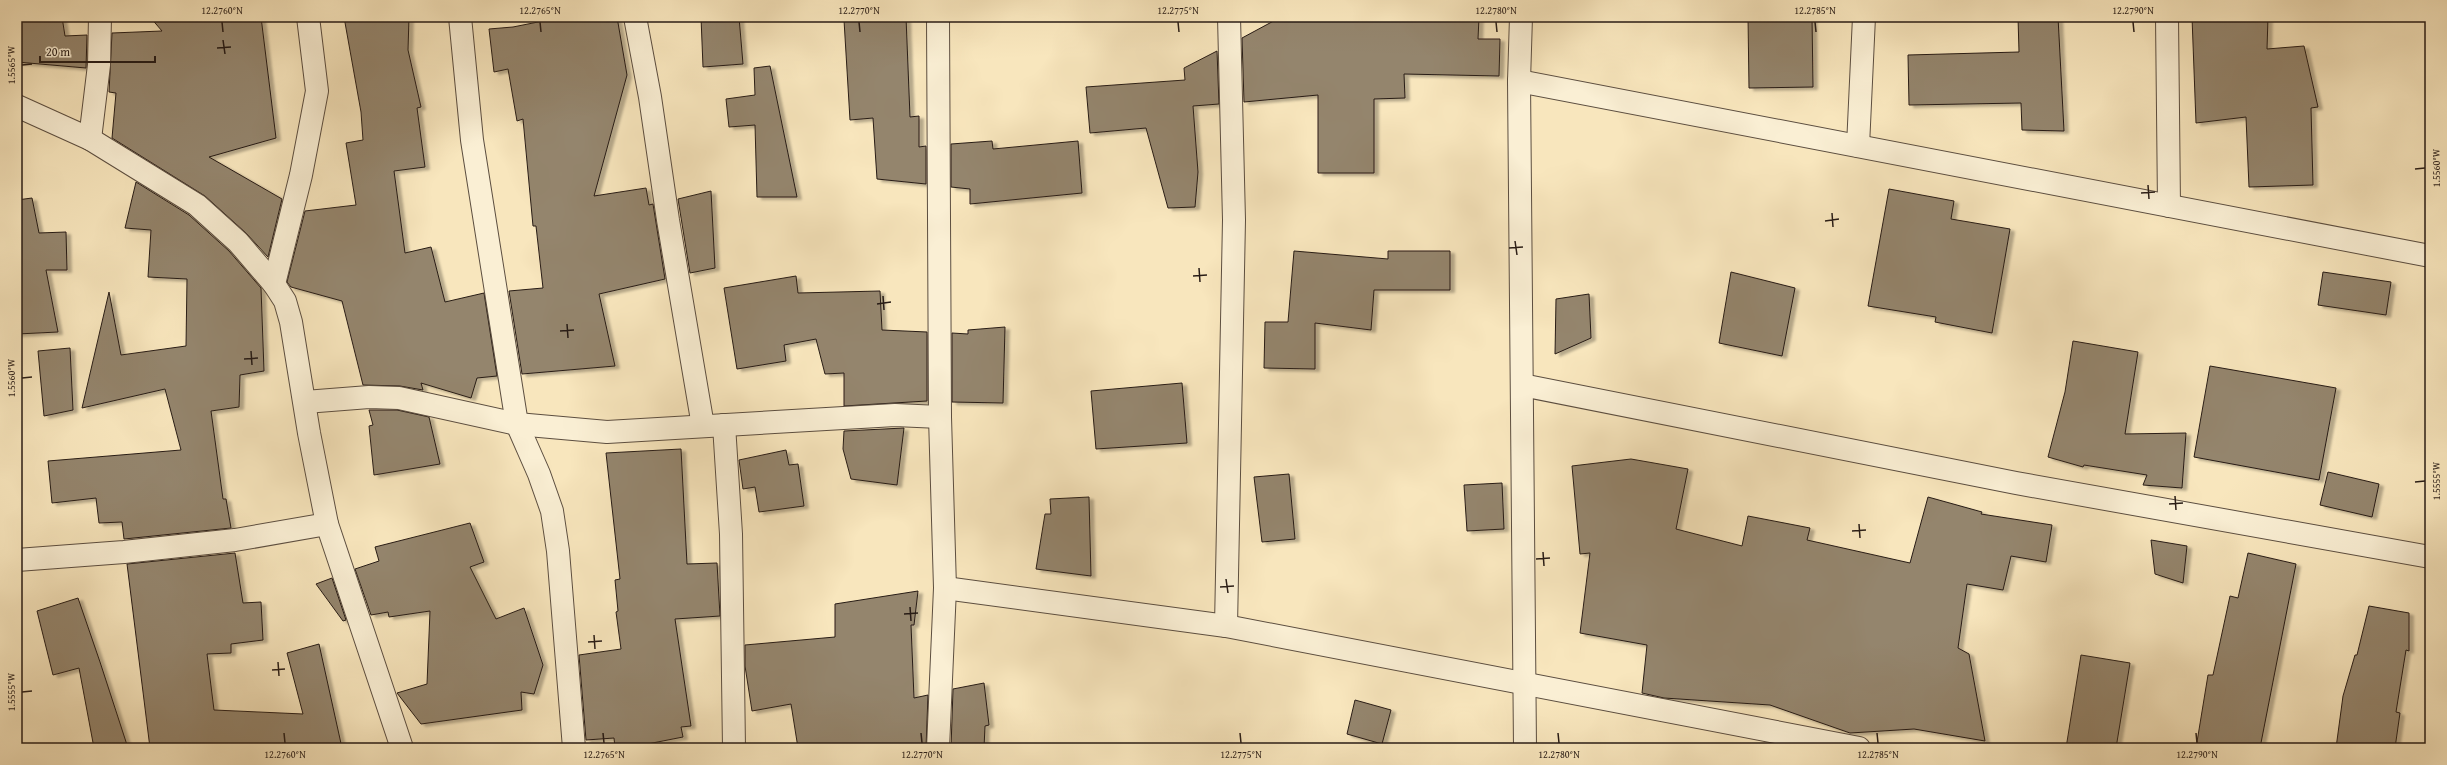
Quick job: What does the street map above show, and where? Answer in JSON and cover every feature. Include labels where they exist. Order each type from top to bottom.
[{"type":"street","points":[[90,139],[100,65],[100,17]]},
{"type":"street","points":[[274,284],[301,175],[316,91],[308,17]]},
{"type":"street","points":[[460,17],[472,140],[517,424],[539,474],[552,510],[558,551],[574,748]]},
{"type":"street","points":[[635,17],[650,96],[668,220],[713,425],[731,534],[734,748]]},
{"type":"street","points":[[938,17],[940,417],[945,588],[938,748]]},
{"type":"street","points":[[1226,626],[1234,220],[1229,17]]},
{"type":"street","points":[[1521,17],[1519,81],[1525,748]]},
{"type":"street","points":[[1858,146],[1864,17]]},
{"type":"street","points":[[2167,17],[2169,206]]},
{"type":"street","points":[[1519,81],[2430,256]]},
{"type":"street","points":[[17,106],[90,139],[197,205],[238,242],[274,284],[285,302],[291,322],[309,433],[327,524],[402,748]]},
{"type":"street","points":[[1522,385],[2024,484],[2430,558]]},
{"type":"street","points":[[305,402],[369,397],[399,398],[517,424],[607,432],[895,415],[940,417]]},
{"type":"street","points":[[21,554],[124,552],[235,540],[327,524]]},
{"type":"street","points":[[945,588],[1226,626],[1859,748]]},
{"type":"building","points":[[17,17],[62,17],[65,36],[87,35],[86,68],[17,62]]},
{"type":"building","points":[[150,17],[261,17],[276,138],[209,157],[282,199],[268,257],[246,233],[205,196],[112,138],[116,93],[109,92],[112,33],[162,31]]},
{"type":"building","points":[[344,17],[409,17],[408,50],[421,107],[417,108],[425,167],[394,171],[405,253],[431,247],[445,302],[484,293],[497,376],[477,378],[471,398],[421,383],[423,390],[400,386],[363,385],[342,301],[291,287],[287,282],[305,211],[356,205],[346,143],[363,140],[361,112]]},
{"type":"building","points":[[563,17],[617,17],[627,75],[594,196],[646,188],[649,205],[653,204],[665,279],[599,294],[615,366],[522,374],[509,291],[543,288],[536,226],[533,226],[523,119],[517,121],[508,69],[494,72],[489,29],[513,27]]},
{"type":"building","points":[[701,17],[739,17],[743,64],[703,67]]},
{"type":"building","points":[[869,17],[906,17],[910,117],[919,116],[919,147],[926,146],[926,184],[877,179],[873,118],[850,120],[844,20]]},
{"type":"building","points":[[1281,17],[1479,17],[1478,39],[1500,39],[1499,76],[1404,74],[1405,98],[1374,99],[1374,173],[1318,173],[1318,95],[1244,102],[1242,38]]},
{"type":"building","points":[[1748,17],[1812,17],[1813,87],[1749,88]]},
{"type":"building","points":[[2018,17],[2058,17],[2064,131],[2022,130],[2021,103],[1909,105],[1908,55],[2019,52]]},
{"type":"building","points":[[2192,17],[2268,17],[2267,49],[2304,46],[2318,107],[2311,108],[2313,185],[2249,187],[2246,117],[2196,123]]},
{"type":"building","points":[[1217,51],[1219,104],[1193,106],[1198,172],[1195,207],[1168,208],[1146,128],[1090,133],[1086,87],[1185,80],[1184,68]]},
{"type":"building","points":[[770,66],[797,197],[757,197],[755,125],[729,127],[726,99],[755,95],[754,68]]},
{"type":"building","points":[[992,141],[993,149],[1078,141],[1082,193],[970,204],[970,189],[951,187],[951,144]]},
{"type":"building","points":[[136,182],[189,215],[229,251],[261,288],[264,371],[240,375],[239,407],[211,411],[223,499],[226,499],[231,528],[124,539],[122,522],[99,523],[96,498],[52,503],[48,461],[181,450],[165,389],[82,408],[109,292],[121,355],[186,346],[187,279],[148,277],[151,230],[125,228]]},
{"type":"building","points":[[1889,189],[1954,201],[1951,219],[2010,229],[1992,333],[1935,322],[1936,317],[1868,306]]},
{"type":"building","points":[[711,191],[715,268],[690,273],[678,199]]},
{"type":"building","points":[[32,198],[39,233],[66,232],[67,270],[46,270],[58,332],[17,334],[17,200]]},
{"type":"building","points":[[1294,251],[1388,259],[1388,251],[1450,251],[1450,290],[1374,290],[1371,330],[1315,323],[1315,369],[1264,368],[1265,322],[1288,322]]},
{"type":"building","points":[[1731,272],[1795,288],[1782,356],[1719,343]]},
{"type":"building","points":[[2323,272],[2391,282],[2386,315],[2318,305]]},
{"type":"building","points":[[796,276],[798,293],[880,291],[882,330],[927,332],[927,401],[844,406],[844,373],[825,374],[816,339],[784,345],[786,361],[737,369],[724,288]]},
{"type":"building","points":[[1589,294],[1591,338],[1555,354],[1556,299]]},
{"type":"building","points":[[1005,327],[1003,403],[952,402],[952,333],[968,334],[968,330]]},
{"type":"building","points":[[2073,341],[2138,352],[2125,434],[2186,433],[2182,488],[2143,485],[2147,475],[2084,465],[2083,467],[2048,457],[2065,392]]},
{"type":"building","points":[[70,348],[73,410],[44,416],[38,351]]},
{"type":"building","points":[[2210,366],[2336,388],[2319,480],[2194,457]]},
{"type":"building","points":[[1182,383],[1187,443],[1096,449],[1091,391]]},
{"type":"building","points":[[369,410],[397,410],[429,417],[440,464],[374,475],[369,426],[373,425]]},
{"type":"building","points":[[904,428],[897,485],[851,479],[843,449],[844,431]]},
{"type":"building","points":[[681,449],[687,564],[717,563],[720,616],[675,619],[691,726],[681,727],[683,737],[627,748],[615,748],[614,738],[586,740],[579,655],[621,649],[616,612],[618,611],[615,580],[620,579],[606,453]]},
{"type":"building","points":[[786,450],[789,465],[798,464],[804,506],[759,512],[755,487],[743,489],[739,460]]},
{"type":"building","points":[[1631,459],[1688,469],[1676,529],[1742,546],[1748,516],[1810,528],[1807,540],[1910,563],[1928,497],[1982,512],[1981,514],[2052,525],[2046,562],[2011,556],[2003,590],[1967,584],[1958,648],[1969,654],[1985,741],[1914,729],[1850,733],[1770,705],[1664,698],[1642,693],[1647,645],[1580,633],[1590,553],[1580,554],[1572,466]]},
{"type":"building","points":[[2328,472],[2379,484],[2372,517],[2320,505]]},
{"type":"building","points":[[1289,474],[1295,539],[1262,542],[1254,477]]},
{"type":"building","points":[[1502,483],[1504,529],[1467,531],[1464,485]]},
{"type":"building","points":[[1089,497],[1091,576],[1036,569],[1045,514],[1051,514],[1050,499]]},
{"type":"building","points":[[470,523],[484,562],[470,567],[496,619],[524,608],[543,665],[534,694],[521,692],[522,710],[421,724],[397,693],[427,684],[430,611],[389,617],[388,612],[371,615],[355,569],[379,561],[375,547]]},
{"type":"building","points":[[2151,540],[2187,546],[2183,583],[2155,574]]},
{"type":"building","points":[[235,553],[243,603],[261,602],[263,640],[231,644],[231,653],[207,654],[214,710],[303,714],[287,653],[319,644],[342,748],[150,748],[127,564]]},
{"type":"building","points":[[2248,553],[2296,564],[2260,748],[2196,748],[2208,675],[2213,675],[2230,596],[2238,598]]},
{"type":"building","points":[[332,578],[346,620],[343,621],[316,584]]},
{"type":"building","points":[[918,591],[914,625],[911,625],[914,698],[928,695],[926,748],[798,748],[791,704],[752,711],[745,666],[745,645],[835,637],[835,604]]},
{"type":"building","points":[[78,598],[128,748],[94,748],[79,668],[53,675],[37,611]]},
{"type":"building","points":[[2369,606],[2409,613],[2409,651],[2406,650],[2396,712],[2400,713],[2395,748],[2336,748],[2343,696],[2355,655],[2357,655]]},
{"type":"building","points":[[2081,655],[2130,663],[2116,748],[2066,748]]},
{"type":"building","points":[[984,683],[989,725],[985,726],[984,748],[951,748],[953,689]]},
{"type":"building","points":[[1355,700],[1391,710],[1382,744],[1347,734]]}]
